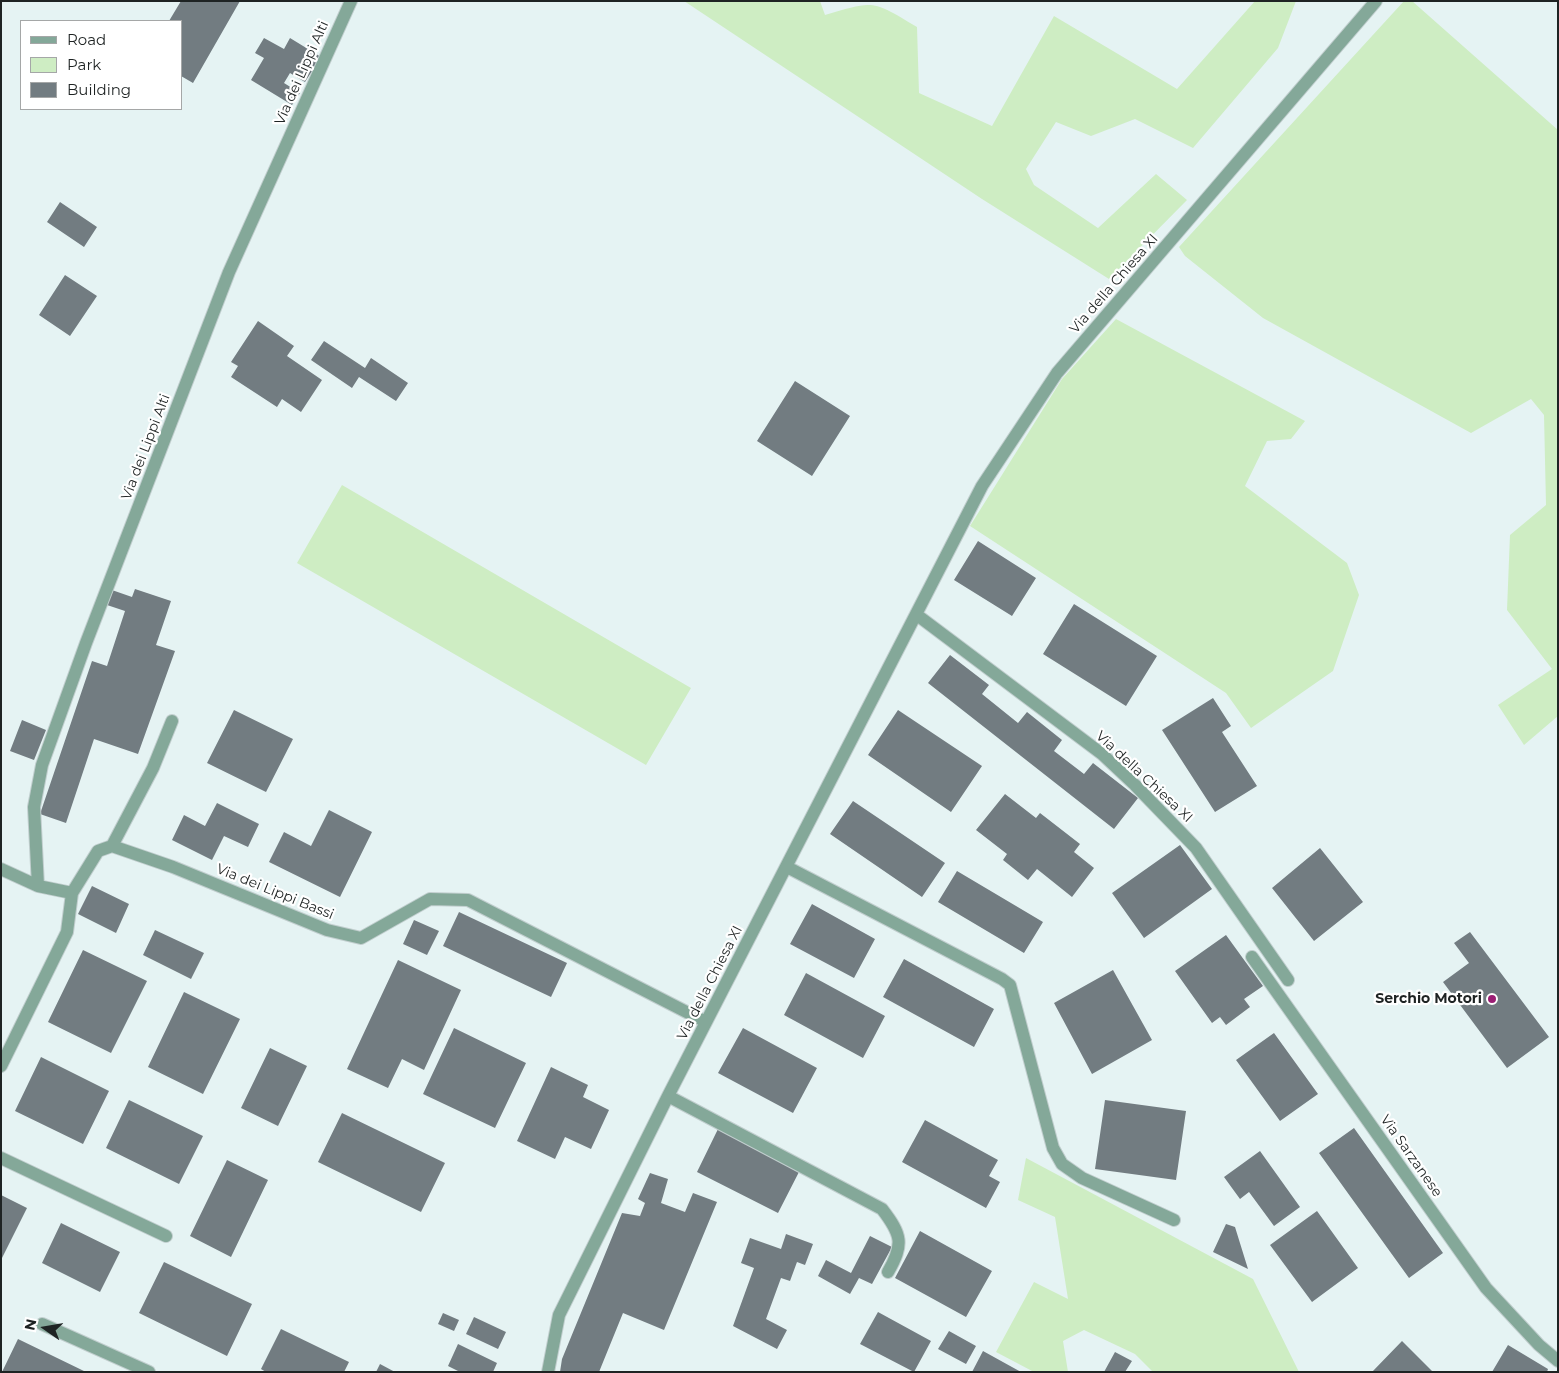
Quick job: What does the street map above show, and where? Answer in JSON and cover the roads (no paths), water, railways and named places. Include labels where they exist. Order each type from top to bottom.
[{"type":"street","name":"Via dei Lippi Alti","points":[[38,886],[34,807],[42,765],[86,643],[229,272],[351,1]]},
{"type":"street","name":"Via della Chiesa XI","points":[[548,1372],[559,1315],[668,1096],[982,486],[1058,373],[1376,1]]},
{"type":"street","name":"Via della Chiesa XI","points":[[917,615],[1102,754],[1135,785],[1196,848],[1288,980]]},
{"type":"street","points":[[1,1066],[66,932],[72,893],[98,851],[112,846],[152,768],[172,721]]},
{"type":"street","name":"Via dei Lippi Bassi","points":[[112,846],[173,866],[327,930],[361,938],[430,899],[468,900],[706,1022]]},
{"type":"street","points":[[787,867],[1010,985],[1053,1148],[1062,1164],[1082,1178],[1174,1220]]},
{"type":"street","points":[[1,869],[38,886],[72,893]]},
{"type":"street","name":"Via Sarzanese","points":[[1252,957],[1486,1288],[1539,1345],[1558,1361]]},
{"type":"street","points":[[668,1096],[882,1209],[896,1231],[900,1245],[898,1254],[888,1272]]},
{"type":"street","points":[[1,1158],[166,1236]]},
{"type":"street","points":[[42,1324],[149,1372]]},
{"type":"place","name":"Serchio Motori","points":[[1492,999]]}]
